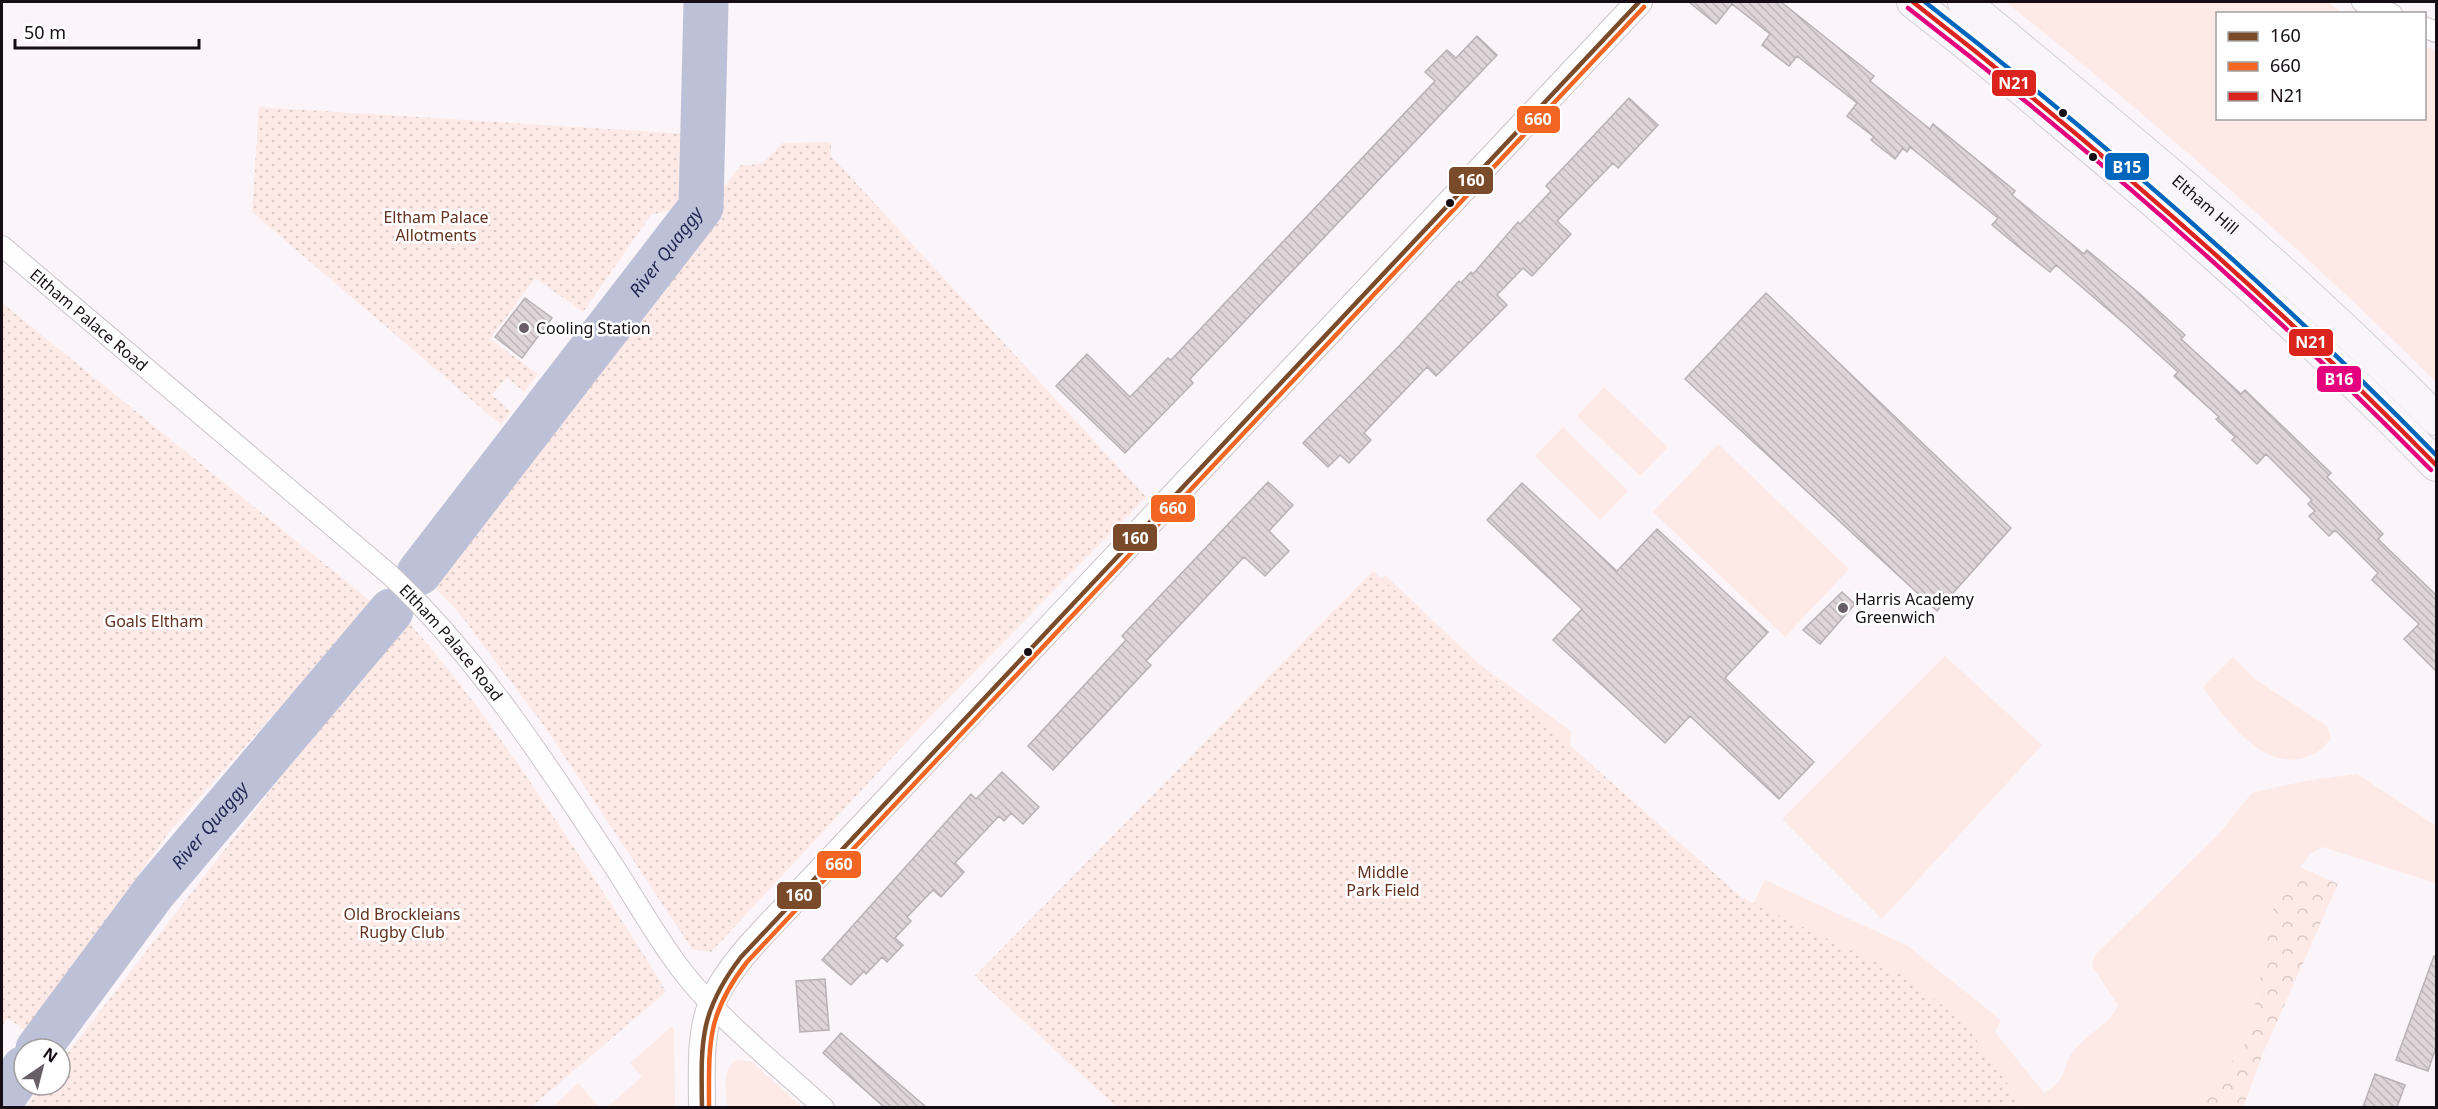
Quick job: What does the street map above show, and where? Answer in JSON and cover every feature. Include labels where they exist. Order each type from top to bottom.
[{"type":"main road","name":"Eltham Hill","points":[[1913,2],[2073,132],[2191,233],[2301,331],[2436,465]]},
{"type":"main road","name":"Eltham Hill","points":[[1965,2],[2208,205],[2319,304],[2436,419]]},
{"type":"street","points":[[702,1107],[705,1037],[711,1004],[723,982],[741,959],[804,889],[1639,2]]},
{"type":"street","points":[[2362,2],[2387,12]]},
{"type":"street","name":"Eltham Palace Road","points":[[2,246],[421,604],[520,729],[681,970],[711,1004],[824,1107]]},
{"type":"green space","points":[[2006,2],[2327,2],[2342,12],[2216,12],[2216,120],[2426,120],[2426,46],[2436,51],[2436,382],[2280,234],[2117,93]]},
{"type":"green space","name":"Eltham Palace Allotments","points":[[259,107],[688,134],[692,205],[651,215],[583,312],[535,278],[490,339],[538,374],[524,392],[507,377],[492,395],[511,412],[501,425],[252,212]]},
{"type":"green space","points":[[831,142],[831,156],[1146,497],[927,720],[711,952],[692,949],[545,727],[457,610],[423,576],[741,165],[760,163],[782,143]]},
{"type":"green space","name":"Goals Eltham","points":[[2,303],[373,603],[169,832],[27,1031],[7,1018],[2,1026]]},
{"type":"green space","points":[[1604,387],[1668,447],[1640,476],[1577,416]]},
{"type":"green space","points":[[1563,427],[1628,491],[1600,520],[1535,456]]},
{"type":"green space","points":[[1718,444],[1849,569],[1785,637],[1653,512]]},
{"type":"green space","name":"Middle Park Field","points":[[1373,571],[1741,897],[1900,974],[1962,1020],[2024,1107],[1117,1107],[975,976]]},
{"type":"green space","name":"Middle Park Field","points":[[1385,575],[1478,663],[1571,731],[1566,814],[1746,919],[1765,880],[1908,946],[2001,1020],[1995,1032],[2044,1093],[2058,1082],[2076,1048],[2111,1017],[2118,1005],[2092,966],[2095,955],[2217,836],[2252,793],[2305,781],[2357,774],[2436,826],[2436,883],[2322,847],[2309,855],[2274,904],[2249,1038],[2198,1107],[1117,1107],[975,976],[1346,616]]},
{"type":"green space","name":"Old Brockleians Rugby Club","points":[[404,617],[475,704],[518,764],[666,992],[531,1107],[26,1107],[34,1097],[72,1097],[72,1047]]},
{"type":"green space","points":[[1945,656],[2042,745],[1882,919],[1782,819]]},
{"type":"green space","points":[[2233,657],[2256,680],[2327,726],[2331,739],[2323,748],[2300,759],[2283,759],[2266,753],[2237,730],[2203,687]]},
{"type":"green space","points":[[2300,867],[2338,884],[2264,1051],[2243,1107],[2198,1107],[2249,1038],[2274,904]]},
{"type":"green space","points":[[671,1027],[674,1028],[675,1107],[607,1107],[642,1077],[630,1063]]},
{"type":"green space","points":[[738,1059],[752,1062],[802,1107],[727,1107],[727,1073]]},
{"type":"green space","points":[[578,1083],[599,1107],[554,1106]]},
{"type":"building","points":[[1689,2],[1781,2],[1874,76],[1870,81],[1930,129],[1933,124],[2015,191],[2012,195],[2084,254],[2087,250],[2140,294],[2185,335],[2181,339],[2241,394],[2245,390],[2331,473],[2327,477],[2383,534],[2378,539],[2436,595],[2436,671],[2404,639],[2419,624],[2372,580],[2378,573],[2335,530],[2329,536],[2309,516],[2315,511],[2308,504],[2312,500],[2266,454],[2257,464],[2232,440],[2235,437],[2216,419],[2219,417],[2174,376],[2178,372],[2126,325],[2056,265],[2050,272],[2021,249],[1992,225],[1998,218],[1910,147],[1907,152],[1903,148],[1895,159],[1871,140],[1874,137],[1847,116],[1857,103],[1797,56],[1789,66],[1762,45],[1770,34],[1732,4],[1716,24]]},
{"type":"building","points":[[1477,36],[1497,55],[1190,379],[1193,383],[1125,453],[1056,386],[1087,354],[1130,397],[1168,358],[1171,360],[1435,81],[1425,72],[1447,50],[1456,58]]},
{"type":"building","points":[[1629,98],[1658,125],[1618,168],[1613,163],[1557,221],[1571,234],[1532,276],[1523,268],[1497,295],[1507,305],[1436,376],[1427,367],[1364,433],[1371,440],[1349,463],[1340,455],[1328,467],[1303,443],[1400,345],[1459,281],[1461,283],[1471,272],[1473,274],[1518,222],[1520,224],[1551,191],[1546,186]]},
{"type":"building","points":[[1766,293],[2011,528],[1937,611],[1685,379]]},
{"type":"building","name":"Cooling Station","points":[[525,298],[552,318],[522,358],[495,337]]},
{"type":"building","points":[[1268,482],[1293,505],[1269,531],[1289,551],[1265,576],[1244,557],[1146,661],[1151,665],[1053,770],[1028,746],[1126,640],[1122,636]]},
{"type":"building","points":[[1522,483],[1617,571],[1657,529],[1768,632],[1725,678],[1814,762],[1779,799],[1690,716],[1665,743],[1553,640],[1582,609],[1487,520]]},
{"type":"building","points":[[1842,592],[1855,604],[1820,644],[1803,630]]},
{"type":"building","points":[[1002,772],[1039,807],[1023,824],[1011,813],[1004,821],[999,816],[955,863],[964,872],[941,897],[933,890],[907,917],[911,921],[895,938],[903,945],[887,962],[882,957],[866,974],[864,971],[851,985],[822,960],[971,794],[976,799]]},
{"type":"building","points":[[2434,956],[2436,956],[2436,1047],[2428,1071],[2396,1060]]},
{"type":"building","points":[[825,979],[829,1030],[800,1032],[796,981]]},
{"type":"building","points":[[841,1033],[926,1107],[884,1107],[823,1053]]},
{"type":"building","points":[[2375,1074],[2405,1085],[2397,1107],[2363,1107]]},
{"type":"waterway","name":"River Quaggy","points":[[419,573],[701,207],[706,2]]},
{"type":"waterway","name":"River Quaggy","points":[[47,1037],[154,892],[391,611]]},
{"type":"waterway","name":"River Quaggy","points":[[2,1099],[12,1085]]},
{"type":"transit line","name":"160","points":[[702,1108],[705,1028],[717,995],[741,957],[1639,2]]},
{"type":"transit line","name":"N21","points":[[1913,2],[2049,111],[2182,225],[2311,343],[2436,465]]},
{"type":"transit line","name":"B15","points":[[1925,2],[2058,108],[2188,219],[2314,335],[2436,455]]},
{"type":"transit line","name":"660","points":[[709,1108],[710,1048],[717,1015],[724,998],[747,962],[1644,7]]},
{"type":"transit line","name":"B16","points":[[1908,8],[2044,117],[2177,230],[2306,348],[2431,470]]},
{"type":"place","name":"Cooling Station","points":[[524,328]]},
{"type":"place","name":"Harris Academy Greenwich","points":[[1843,608]]}]
